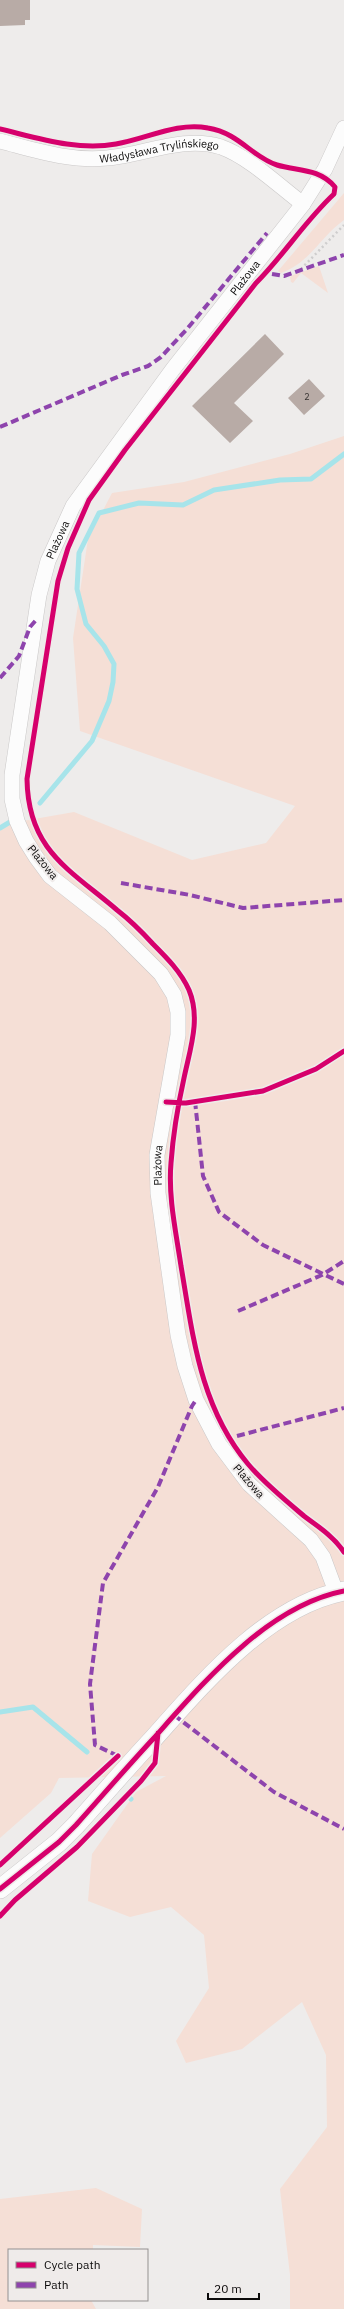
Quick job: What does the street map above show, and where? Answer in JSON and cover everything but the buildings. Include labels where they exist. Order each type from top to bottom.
[{"type":"street","name":"Plażowa","points":[[340,1591],[326,1563],[311,1540],[249,1484],[219,1444],[196,1400],[185,1366],[178,1335],[158,1193],[158,1155],[178,1035],[178,1012],[174,995],[161,974],[110,923],[50,876],[26,841],[17,821],[12,799],[12,775],[40,595],[48,561],[58,536],[73,506],[116,445],[303,204],[328,163],[344,128]]},
{"type":"street","name":"Władysława Trylińskiego","points":[[0,141],[61,156],[84,158],[106,158],[164,147],[204,144],[221,148],[241,158],[303,204]]},
{"type":"street","points":[[0,1889],[59,1842],[76,1825],[189,1699],[249,1640],[286,1614],[312,1600],[340,1591]]},
{"type":"path","points":[[302,269],[344,225]]},
{"type":"shaded area","points":[[344,193],[344,220],[328,234],[308,256],[281,273],[278,271]]},
{"type":"shaded area","points":[[319,266],[328,293],[301,273],[293,283],[291,282],[290,277],[293,275]]},
{"type":"shaded area","points":[[344,436],[344,2309],[290,2309],[290,2275],[280,2189],[327,2127],[326,2055],[302,2002],[242,2049],[186,2063],[176,2041],[209,1988],[204,1935],[171,1907],[130,1917],[88,1901],[92,1854],[136,1792],[166,1776],[59,1778],[51,1793],[0,1838],[0,825],[74,812],[192,860],[266,843],[295,806],[80,731],[73,638],[88,539],[112,493],[184,482],[290,454]]},
{"type":"shaded area","points":[[96,2188],[142,2209],[140,2247],[93,2245],[93,2249],[8,2249],[8,2301],[92,2301],[96,2309],[0,2309],[0,2199]]},
{"type":"waterway","points":[[40,803],[92,741],[109,701],[113,682],[114,664],[104,646],[86,624],[77,589],[79,553],[99,513],[139,503],[183,505],[214,490],[280,480],[311,479],[344,454]]},
{"type":"waterway","points":[[0,828],[15,819]]},
{"type":"waterway","points":[[0,1712],[33,1707],[87,1752]]},
{"type":"waterway","points":[[127,1795],[131,1799]]},
{"type":"marked path","points":[[0,427],[122,375],[148,366],[161,357],[187,329],[267,233]]},
{"type":"marked path","points":[[272,274],[284,276],[344,255]]},
{"type":"marked path","points":[[0,678],[19,656],[30,627],[37,619]]},
{"type":"marked path","points":[[121,883],[190,895],[243,908],[344,900]]},
{"type":"marked path","points":[[195,1101],[203,1176],[219,1212],[263,1245],[344,1284]]},
{"type":"marked path","points":[[238,1311],[322,1275],[344,1261]]},
{"type":"marked path","points":[[118,1756],[95,1745],[90,1684],[103,1583],[158,1487],[192,1406],[196,1400]]},
{"type":"marked path","points":[[237,1436],[344,1408]]},
{"type":"marked path","points":[[174,1715],[274,1792],[344,1829]]},
{"type":"cycle path","points":[[0,129],[43,140],[72,145],[101,146],[128,142],[184,127],[208,128],[228,135],[268,161],[277,165],[315,173],[322,176],[335,187],[334,194],[323,204],[256,283],[125,450],[89,500],[68,548],[58,581],[27,779],[29,803],[35,824],[43,841],[54,856],[127,918],[173,966],[182,977],[189,990],[194,1012],[193,1034],[174,1131],[170,1176],[173,1214],[185,1292],[201,1370],[219,1419],[232,1442],[248,1464],[282,1498],[331,1537],[344,1552]]},
{"type":"cycle path","points":[[166,1102],[186,1103],[263,1091],[316,1069],[344,1051]]},
{"type":"cycle path","points":[[0,1889],[59,1842],[76,1825],[193,1694],[238,1650],[263,1630],[289,1613],[316,1599],[344,1591]]},
{"type":"cycle path","points":[[0,1916],[15,1900],[77,1847],[141,1781],[155,1763],[158,1733]]},
{"type":"cycle path","points":[[0,1865],[118,1756]]}]
